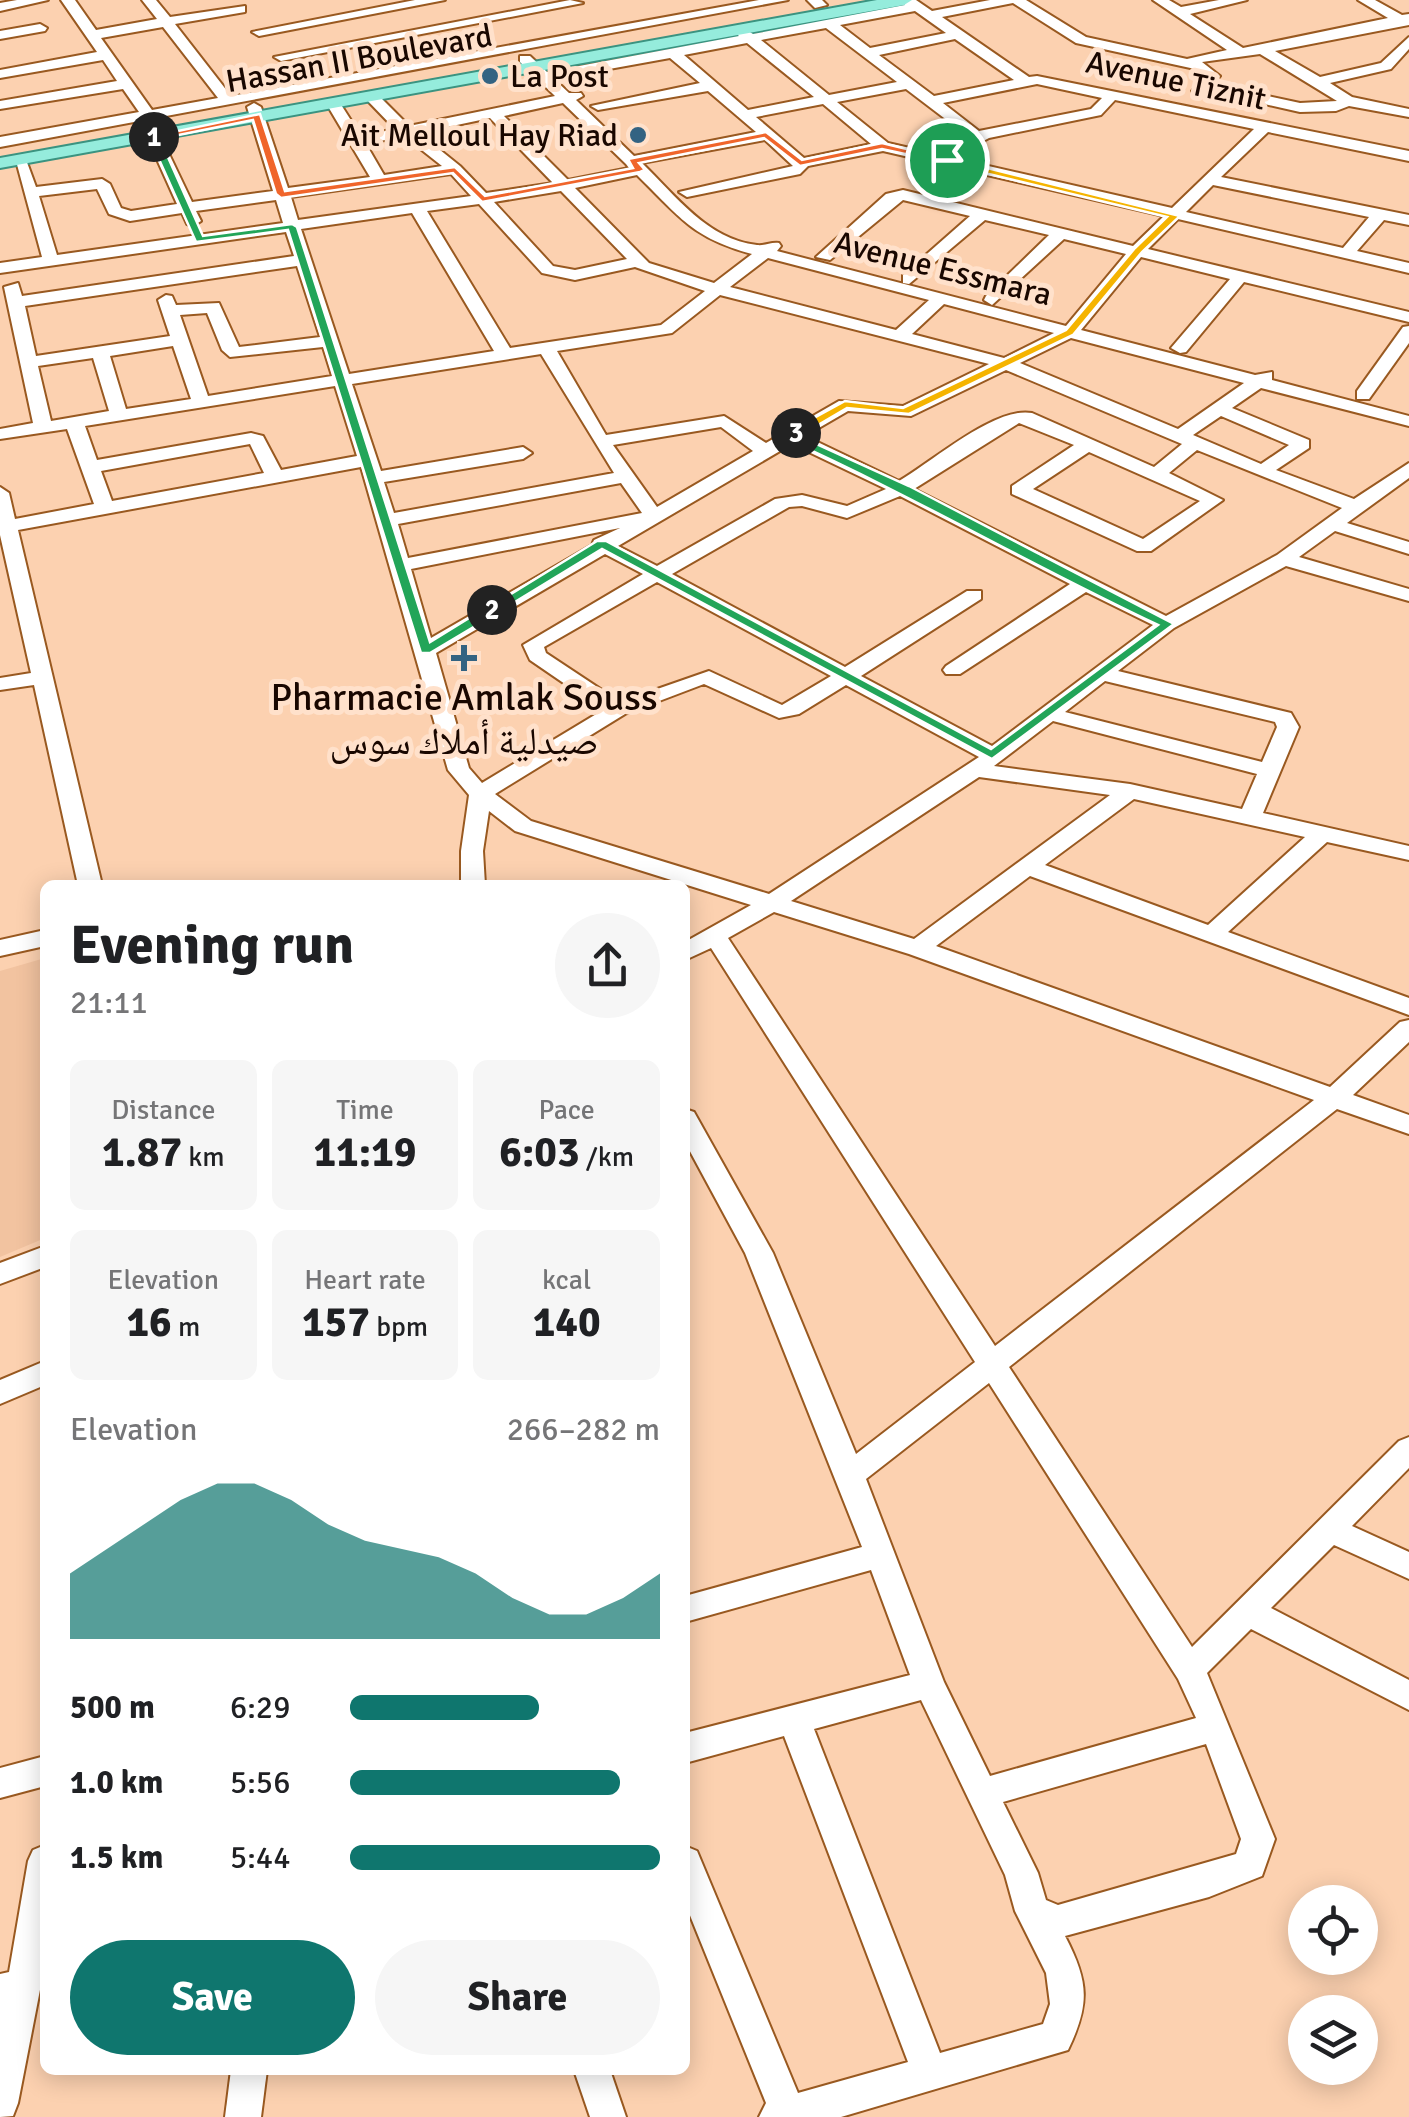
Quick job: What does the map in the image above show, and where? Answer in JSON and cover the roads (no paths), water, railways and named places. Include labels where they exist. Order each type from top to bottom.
[{"type":"main road","name":"Hassan II Boulevard","points":[[0,153],[227,112],[333,103],[817,2],[846,0]]},
{"type":"main road","name":"Hassan II Boulevard","points":[[255,112],[531,64],[914,6]]},
{"type":"main road","name":"Hassan II Boulevard","points":[[0,163],[153,135],[227,112]]},
{"type":"street","points":[[0,7],[41,0]]},
{"type":"street","points":[[68,0],[148,115]]},
{"type":"street","points":[[150,0],[227,112]]},
{"type":"street","points":[[259,32],[441,0],[468,24],[531,64],[782,0]]},
{"type":"street","points":[[0,142],[148,115],[227,112],[307,87],[674,54],[745,34],[829,24],[914,6],[1014,0],[1081,40],[1190,62],[1211,72],[1212,80],[1181,108]]},
{"type":"street","points":[[1160,0],[1236,50]]},
{"type":"street","points":[[1178,12],[1240,0]]},
{"type":"street","points":[[1365,0],[1407,19]]},
{"type":"street","points":[[1383,0],[1407,19]]},
{"type":"street","points":[[281,57],[578,1]]},
{"type":"street","points":[[92,34],[168,22],[239,3],[307,87]]},
{"type":"street","points":[[332,3],[346,16]]},
{"type":"street","points":[[914,6],[1025,81]]},
{"type":"street","points":[[1190,62],[1407,19]]},
{"type":"street","points":[[829,24],[977,136]]},
{"type":"street","points":[[0,74],[19,47],[40,28]]},
{"type":"street","points":[[745,34],[882,146]]},
{"type":"street","points":[[867,53],[956,35]]},
{"type":"street","points":[[1318,82],[1386,66],[1403,57],[1409,40]]},
{"type":"street","points":[[19,47],[107,55]]},
{"type":"street","points":[[1262,50],[1347,101],[1409,113]]},
{"type":"street","points":[[674,54],[800,163]]},
{"type":"street","name":"Avenue Essmara","points":[[531,64],[641,163],[712,236],[940,299],[1180,348],[1409,421]]},
{"type":"street","name":"Avenue Essmara","points":[[531,64],[592,100],[641,163],[688,192],[730,231],[769,249],[824,258],[992,300],[1075,327],[1266,377],[1409,407]]},
{"type":"street","name":"Avenue Tiznit","points":[[932,101],[1025,81],[1406,151]]},
{"type":"street","points":[[0,105],[127,84]]},
{"type":"street","points":[[742,115],[909,84]]},
{"type":"street","points":[[356,142],[566,98],[592,100],[710,86]]},
{"type":"street","points":[[1204,86],[1319,111],[1336,109],[1347,101]]},
{"type":"street","points":[[947,160],[977,136],[1096,112],[1112,94]]},
{"type":"street","points":[[371,96],[455,170],[548,270],[575,275],[637,262]]},
{"type":"street","points":[[333,103],[380,180]]},
{"type":"street","points":[[255,112],[388,520],[460,770],[480,794],[524,826],[917,948],[1409,1125]]},
{"type":"street","points":[[492,112],[637,262],[719,290],[1008,364],[1357,507]]},
{"type":"street","points":[[426,650],[601,544],[845,405],[904,412],[1008,364],[1075,327],[1138,250],[1265,126]]},
{"type":"street","points":[[153,135],[200,240]]},
{"type":"street","points":[[44,427],[16,302],[3,268],[564,186],[641,163],[766,135]]},
{"type":"street","points":[[800,163],[882,146],[1409,268]]},
{"type":"street","points":[[20,160],[51,261]]},
{"type":"street","points":[[688,192],[800,169],[800,163]]},
{"type":"street","points":[[28,192],[98,184],[107,187],[115,211],[121,216],[455,170]]},
{"type":"street","points":[[1212,180],[1409,220]]},
{"type":"street","points":[[824,258],[898,195],[1409,317]]},
{"type":"street","points":[[417,208],[505,354]]},
{"type":"street","points":[[1346,254],[1380,214]]},
{"type":"street","points":[[909,279],[981,215]]},
{"type":"street","points":[[992,300],[1061,232]]},
{"type":"street","points":[[148,247],[201,402]]},
{"type":"street","points":[[0,434],[672,327],[769,249]]},
{"type":"street","points":[[16,302],[303,260]]},
{"type":"street","points":[[1180,348],[1239,278]]},
{"type":"street","points":[[899,338],[940,299]]},
{"type":"street","points":[[170,312],[212,308],[236,353],[330,340]]},
{"type":"street","points":[[1363,395],[1409,331]]},
{"type":"street","points":[[31,362],[180,340]]},
{"type":"street","points":[[546,348],[601,441],[654,516]]},
{"type":"street","points":[[100,352],[120,415]]},
{"type":"street","points":[[1155,474],[1220,409],[1266,377]]},
{"type":"street","points":[[1220,409],[1303,444],[1262,471]]},
{"type":"street","points":[[618,710],[531,649],[790,499],[805,498],[846,513],[905,488],[1018,417],[1026,417],[1214,500],[1144,546],[1019,490],[1088,446]]},
{"type":"street","points":[[601,441],[724,421],[764,450]]},
{"type":"street","points":[[74,422],[105,508]]},
{"type":"street","points":[[790,436],[905,488],[1083,585],[1168,624]]},
{"type":"street","points":[[90,467],[251,438],[257,440],[275,477]]},
{"type":"street","points":[[8,526],[275,477],[524,453]]},
{"type":"street","points":[[690,949],[772,903],[984,762],[1168,624],[1284,559],[1409,469]]},
{"type":"street","points":[[388,520],[626,476]]},
{"type":"street","points":[[1381,491],[1409,499]]},
{"type":"street","points":[[0,493],[8,526],[11,594],[42,677],[89,880]]},
{"type":"street","points":[[401,565],[654,516]]},
{"type":"street","points":[[1331,524],[1409,548]]},
{"type":"street","points":[[601,544],[845,674],[984,762],[1409,853]]},
{"type":"street","points":[[1284,559],[1409,596]]},
{"type":"street","points":[[953,670],[1083,585]]},
{"type":"street","points":[[480,794],[618,710],[709,676],[787,712],[974,594]]},
{"type":"street","points":[[1104,674],[1277,714],[1288,726],[1250,819]]},
{"type":"street","points":[[0,684],[42,677]]},
{"type":"street","points":[[1050,714],[1268,770]]},
{"type":"street","points":[[917,948],[1130,791]]},
{"type":"street","points":[[472,880],[480,794]]},
{"type":"street","points":[[1212,934],[1321,835]]},
{"type":"street","points":[[1025,866],[1409,1006]]},
{"type":"street","points":[[715,936],[1190,1670],[1258,1839],[1250,1865],[1209,1881],[1056,1922],[1032,1911]]},
{"type":"street","points":[[0,948],[40,939]]},
{"type":"street","points":[[850,1475],[1334,1098],[1409,1028]]},
{"type":"street","points":[[690,1127],[759,1254],[930,1684],[1068,1982],[1069,2014],[1054,2038],[783,2115],[690,1875]]},
{"type":"street","points":[[0,1274],[40,1258]]},
{"type":"street","points":[[0,1392],[40,1374]]},
{"type":"street","points":[[1190,1670],[1409,1449]]},
{"type":"street","points":[[1332,1530],[1409,1566]]},
{"type":"street","points":[[690,1608],[880,1555]]},
{"type":"street","points":[[1249,1612],[1409,1696]]},
{"type":"street","points":[[690,1747],[930,1684]]},
{"type":"street","points":[[794,1719],[930,2072]]},
{"type":"street","points":[[982,1792],[1216,1727]]},
{"type":"street","points":[[0,1783],[40,1772]]},
{"type":"street","points":[[0,2103],[12,1988],[40,1880]]},
{"type":"street","points":[[243,2117],[248,2075]]},
{"type":"street","points":[[594,2075],[608,2117]]},
{"type":"place","name":"La Post","points":[[490,76]]},
{"type":"place","name":"Ait Melloul Hay Riad","points":[[638,135]]},
{"type":"place","name":"Pharmacie Amlak Souss صيدلية أملاك سوس","points":[[464,658]]}]
